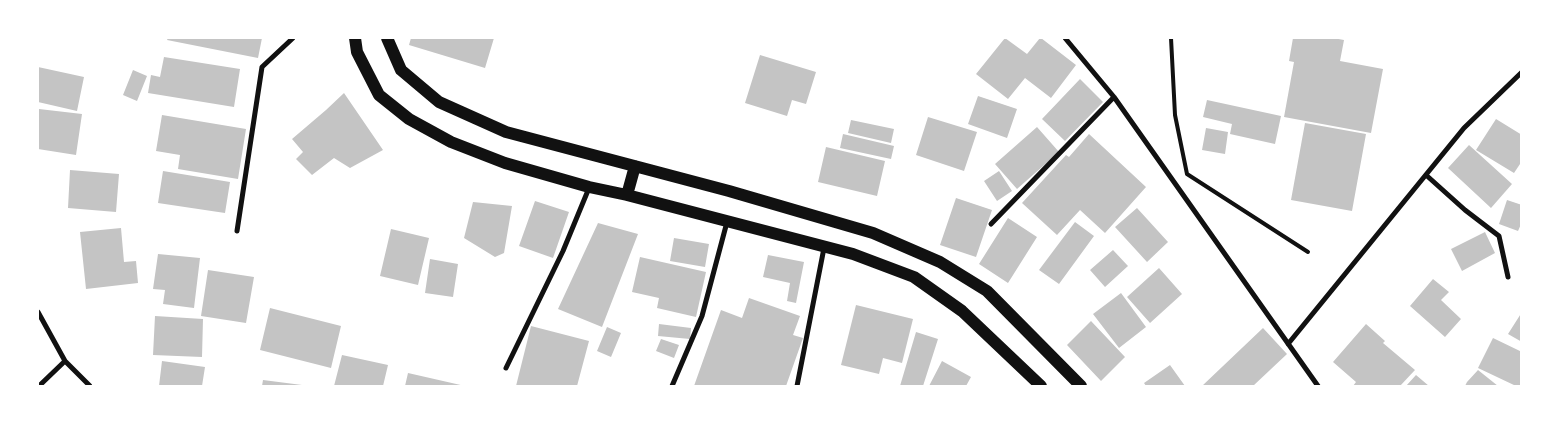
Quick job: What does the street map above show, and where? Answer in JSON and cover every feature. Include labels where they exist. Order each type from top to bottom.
[{"type":"main road","points":[[355,38],[357,52],[379,95],[409,119],[451,142],[505,163],[589,187],[627,195],[824,248],[853,254],[914,277],[962,311],[1041,386]]},
{"type":"main road","points":[[387,38],[401,70],[439,102],[506,132],[873,233],[940,262],[987,292],[1081,386]]},
{"type":"main road","points":[[627,195],[635,166]]},
{"type":"street","points":[[237,230],[262,67],[292,38]]},
{"type":"street","points":[[1065,38],[1114,97],[1318,386]]},
{"type":"street","points":[[1288,344],[1464,128],[1522,72]]},
{"type":"street","points":[[991,224],[1114,97]]},
{"type":"street","points":[[1426,175],[1465,210],[1499,236],[1508,277]]},
{"type":"street","points":[[506,368],[563,251],[589,187]]},
{"type":"street","points":[[672,386],[702,316],[727,222]]},
{"type":"street","points":[[797,386],[824,248]]},
{"type":"street","points":[[38,312],[65,362],[90,386]]},
{"type":"street","points":[[39,386],[65,362]]},
{"type":"lane","points":[[1171,38],[1175,115],[1187,174],[1308,252]]},
{"type":"building","points":[[168,38],[262,38],[258,58],[167,40]]},
{"type":"building","points":[[411,38],[494,38],[485,68],[409,45]]},
{"type":"building","points":[[1005,38],[1027,54],[1041,38],[1076,65],[1051,98],[1025,78],[1008,99],[976,74]]},
{"type":"building","points":[[1293,38],[1333,38],[1344,40],[1340,61],[1383,69],[1371,133],[1284,117],[1294,62],[1289,61]]},
{"type":"building","points":[[760,55],[816,72],[806,104],[792,100],[787,116],[745,103]]},
{"type":"building","points":[[164,57],[240,69],[234,107],[148,93],[151,75],[160,77]]},
{"type":"building","points":[[38,67],[84,77],[77,111],[38,102]]},
{"type":"building","points":[[133,70],[147,76],[137,101],[123,95]]},
{"type":"building","points":[[1080,79],[1103,102],[1065,141],[1042,119]]},
{"type":"building","points":[[344,93],[383,150],[350,168],[334,158],[312,175],[296,159],[303,152],[292,139]]},
{"type":"building","points":[[978,96],[1017,109],[1007,138],[968,124]]},
{"type":"building","points":[[1207,100],[1281,116],[1275,144],[1230,134],[1232,124],[1203,117]]},
{"type":"building","points":[[39,109],[82,114],[76,155],[38,149]]},
{"type":"building","points":[[162,115],[246,129],[238,179],[178,169],[180,155],[156,151]]},
{"type":"building","points":[[928,117],[977,132],[964,171],[916,155]]},
{"type":"building","points":[[1496,119],[1522,135],[1522,161],[1514,173],[1476,150]]},
{"type":"building","points":[[851,120],[894,129],[891,143],[848,133]]},
{"type":"building","points":[[1305,123],[1366,134],[1352,211],[1291,200]]},
{"type":"building","points":[[1037,127],[1059,152],[1017,189],[995,164]]},
{"type":"building","points":[[1206,128],[1228,132],[1225,154],[1202,150]]},
{"type":"building","points":[[843,134],[894,146],[891,159],[840,148]]},
{"type":"building","points":[[1089,134],[1146,187],[1105,233],[1080,210],[1057,235],[1022,203],[1066,155],[1069,157]]},
{"type":"building","points":[[1469,145],[1512,184],[1491,208],[1448,168]]},
{"type":"building","points":[[826,147],[885,161],[877,196],[818,182]]},
{"type":"building","points":[[70,170],[119,174],[116,212],[68,208]]},
{"type":"building","points":[[163,171],[230,182],[225,213],[158,203]]},
{"type":"building","points":[[999,171],[1012,191],[997,201],[984,181]]},
{"type":"building","points":[[956,198],[992,210],[976,257],[940,245]]},
{"type":"building","points":[[1507,200],[1522,205],[1522,222],[1518,231],[1499,224]]},
{"type":"building","points":[[535,201],[569,212],[553,258],[519,246]]},
{"type":"building","points":[[473,202],[512,206],[504,253],[495,257],[464,238]]},
{"type":"building","points":[[1137,208],[1168,242],[1147,262],[1115,227]]},
{"type":"building","points":[[1008,218],[1037,237],[1008,283],[979,264]]},
{"type":"building","points":[[1075,222],[1094,236],[1059,284],[1039,270]]},
{"type":"building","points":[[598,223],[638,234],[602,327],[558,309]]},
{"type":"building","points":[[121,228],[124,262],[136,261],[138,283],[86,289],[80,232]]},
{"type":"building","points":[[391,229],[429,238],[418,285],[380,276]]},
{"type":"building","points":[[1485,232],[1495,253],[1462,271],[1451,249]]},
{"type":"building","points":[[674,238],[709,244],[705,267],[670,261]]},
{"type":"building","points":[[1113,250],[1128,266],[1105,287],[1090,270]]},
{"type":"building","points":[[158,254],[200,258],[194,308],[163,304],[165,290],[153,289]]},
{"type":"building","points":[[768,255],[804,262],[796,303],[787,301],[790,283],[763,277]]},
{"type":"building","points":[[640,257],[706,272],[696,317],[657,308],[659,298],[632,292]]},
{"type":"building","points":[[430,259],[458,264],[453,297],[425,293]]},
{"type":"building","points":[[1159,268],[1182,294],[1150,323],[1127,297]]},
{"type":"building","points":[[208,270],[254,277],[246,323],[201,316]]},
{"type":"building","points":[[1433,279],[1449,292],[1441,300],[1461,319],[1445,337],[1410,306]]},
{"type":"building","points":[[1121,293],[1146,327],[1119,348],[1093,314]]},
{"type":"building","points":[[749,298],[800,316],[793,335],[803,338],[786,386],[694,386],[721,310],[742,318]]},
{"type":"building","points":[[856,305],[913,319],[902,363],[883,358],[879,374],[841,365]]},
{"type":"building","points":[[270,308],[341,326],[331,368],[260,350]]},
{"type":"building","points":[[1522,312],[1522,342],[1508,334]]},
{"type":"building","points":[[155,316],[203,319],[202,357],[153,355]]},
{"type":"building","points":[[1091,321],[1125,357],[1101,381],[1067,345]]},
{"type":"building","points":[[659,324],[691,328],[690,339],[658,336]]},
{"type":"building","points":[[1366,324],[1385,341],[1383,343],[1415,370],[1400,386],[1353,386],[1356,382],[1333,362]]},
{"type":"building","points":[[531,326],[589,341],[577,386],[516,386]]},
{"type":"building","points":[[607,327],[621,333],[611,357],[597,351]]},
{"type":"building","points":[[1263,328],[1287,354],[1253,386],[1202,386]]},
{"type":"building","points":[[916,332],[938,339],[923,386],[900,386]]},
{"type":"building","points":[[1493,338],[1522,352],[1522,386],[1516,386],[1478,368]]},
{"type":"building","points":[[661,339],[679,345],[674,358],[656,351]]},
{"type":"building","points":[[342,355],[388,365],[383,386],[334,386]]},
{"type":"building","points":[[162,361],[205,367],[202,386],[159,386]]},
{"type":"building","points":[[942,361],[971,377],[966,386],[929,386]]},
{"type":"building","points":[[1170,365],[1185,386],[1146,386],[1144,383]]},
{"type":"building","points":[[1478,370],[1498,386],[1465,386]]},
{"type":"building","points":[[408,373],[465,386],[405,386]]},
{"type":"building","points":[[1416,375],[1429,386],[1406,386]]},
{"type":"building","points":[[263,380],[302,385],[302,386],[262,386]]}]
